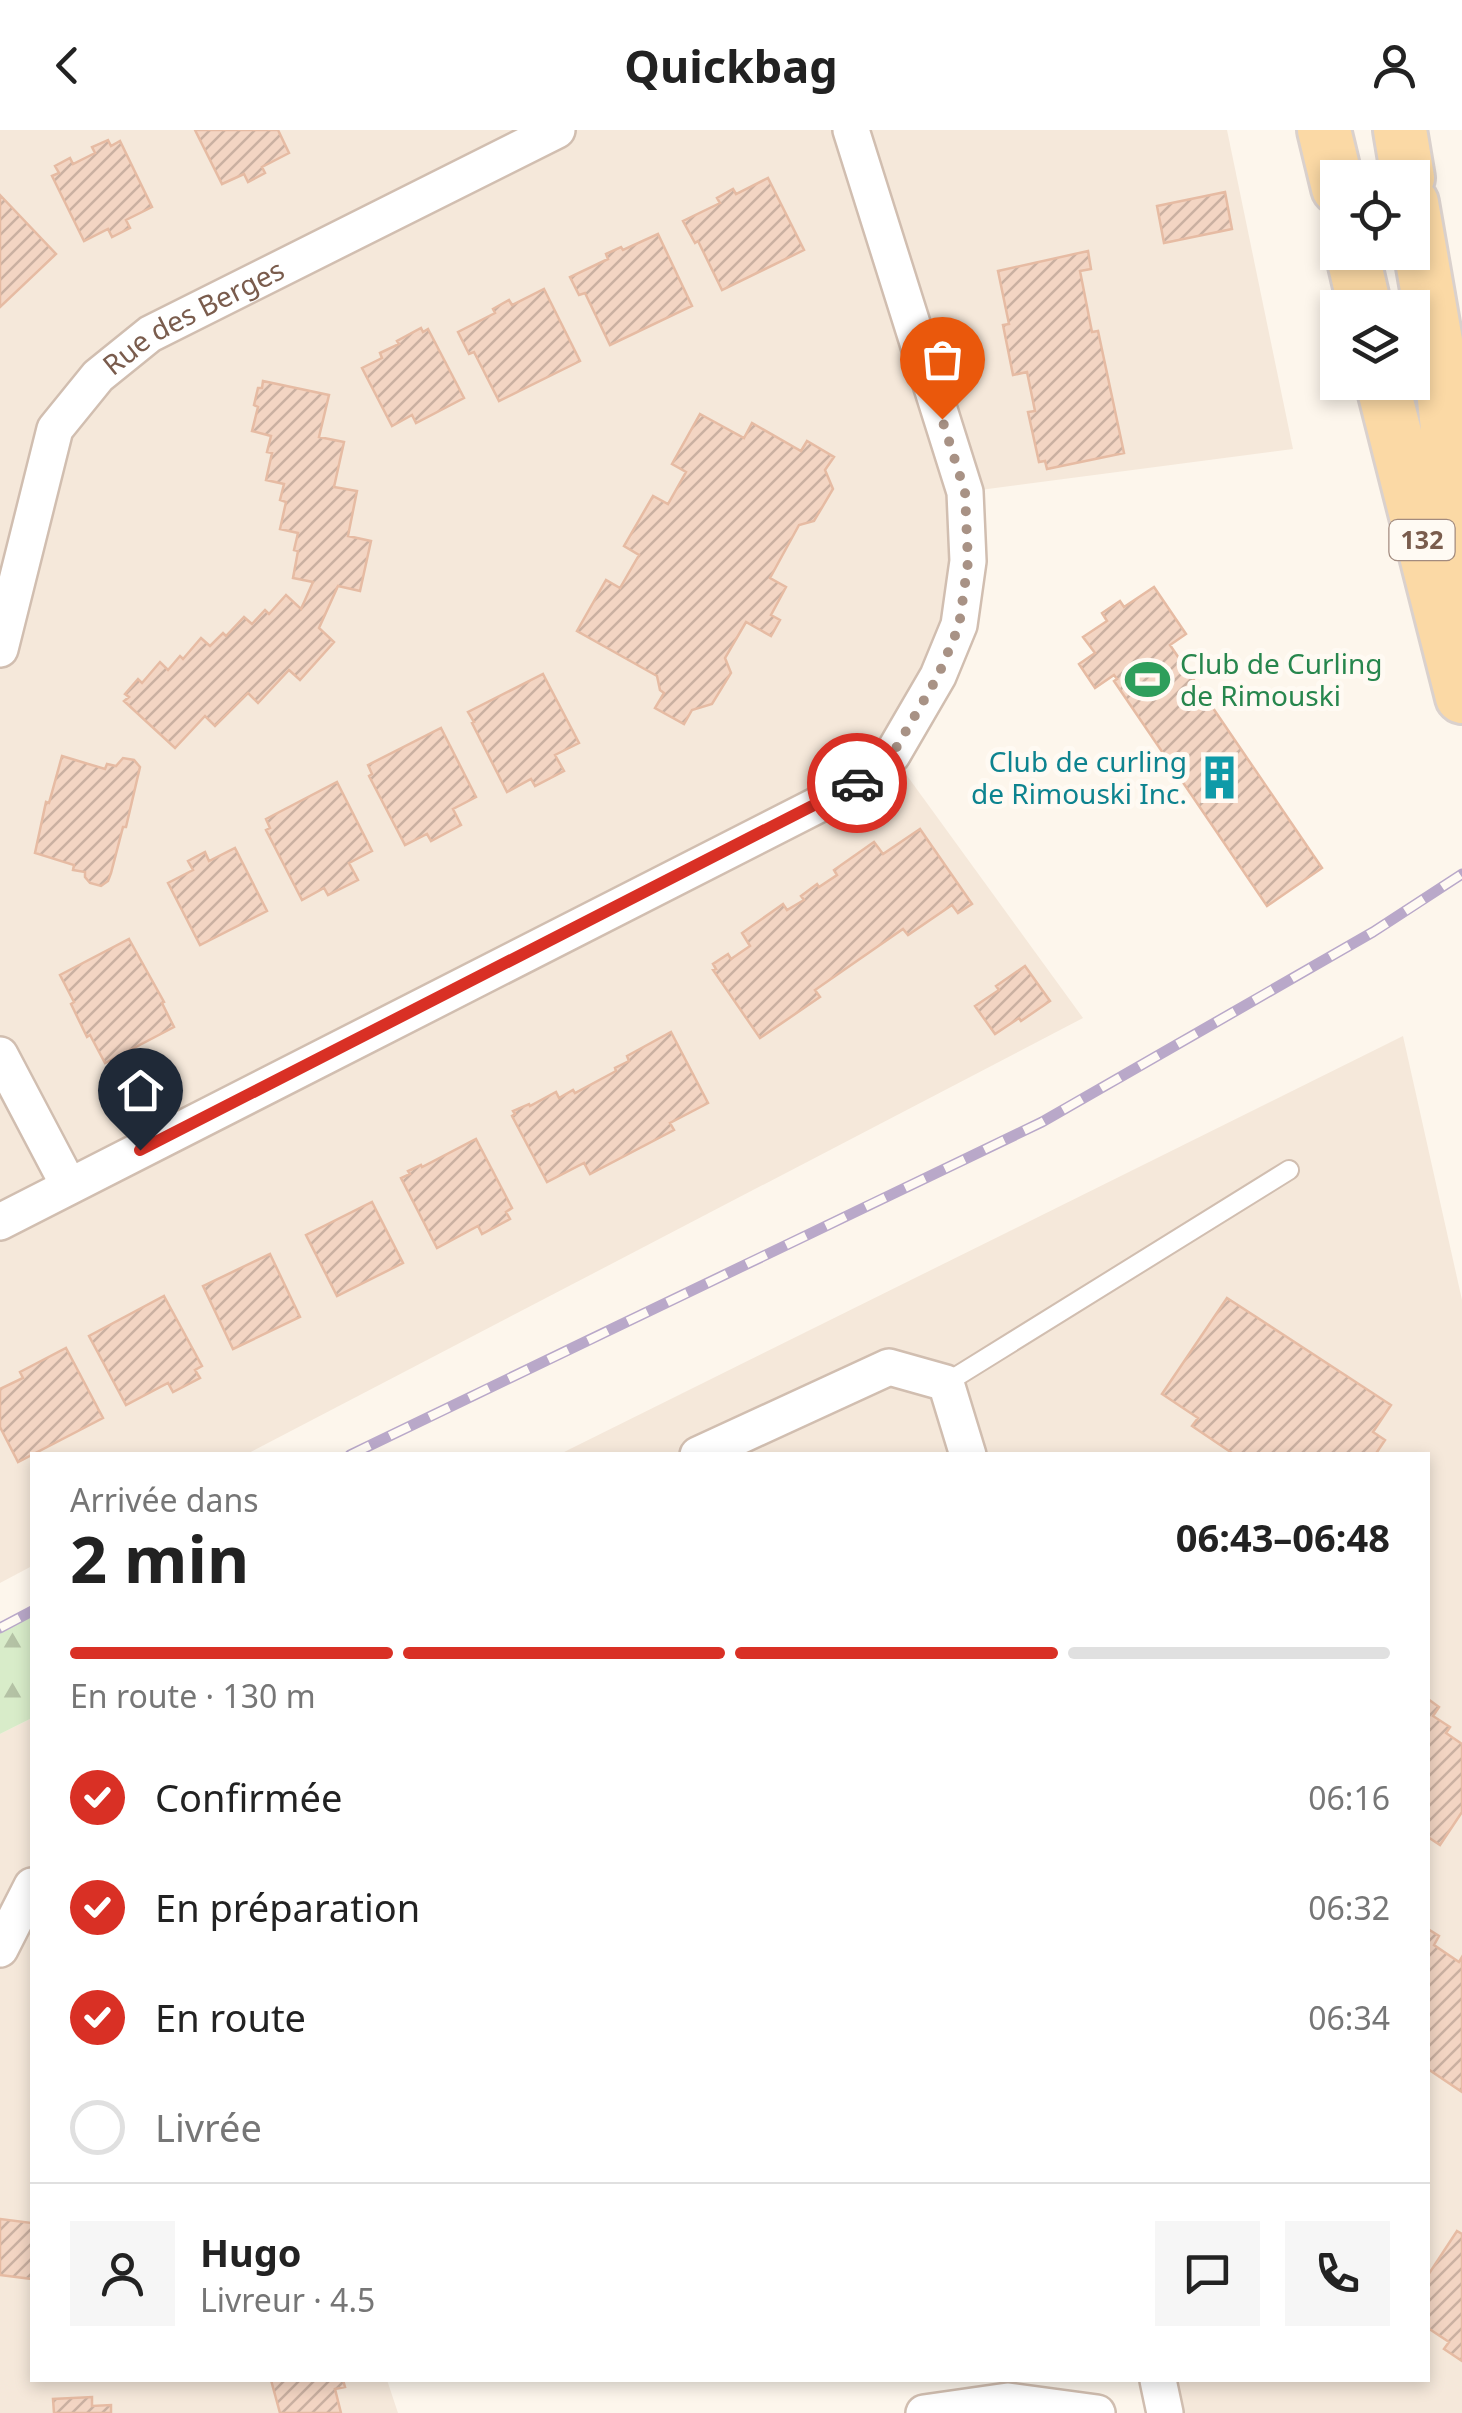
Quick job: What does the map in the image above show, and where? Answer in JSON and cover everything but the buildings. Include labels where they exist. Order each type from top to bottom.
[{"type":"main road","points":[[1324,130],[1331,160]]},
{"type":"main road","points":[[1400,130],[1405,160]]},
{"type":"main road","name":"132","points":[[1424,270],[1441,370],[1462,573]]},
{"type":"main road","name":"132","points":[[1387,400],[1462,698]]},
{"type":"street","name":"Rue des Berges","points":[[0,649],[54,429],[98,376],[150,334],[557,130]]},
{"type":"street","points":[[0,1222],[851,788],[892,755],[938,676],[959,626],[968,562],[965,492],[851,130]]},
{"type":"street","points":[[0,1054],[69,1186]]},
{"type":"street","points":[[705,1452],[890,1367],[946,1383],[967,1452]]},
{"type":"street","points":[[0,1949],[30,1890]]},
{"type":"street","points":[[1158,2382],[1165,2413]]},
{"type":"street","points":[[924,2413],[1008,2401],[1097,2413]]},
{"type":"lane","points":[[946,1383],[1289,1170]]},
{"type":"shaded area","points":[[0,130],[1227,130],[1293,449],[965,492],[968,561],[892,755],[1083,1018],[251,1452],[30,1452],[30,1567],[0,1583]]},
{"type":"shaded area","points":[[1403,1036],[1462,1300],[1462,2413],[1165,2413],[1158,2382],[1430,2382],[1430,1452],[564,1452]]},
{"type":"shaded area","points":[[30,1719],[30,2382],[388,2382],[398,2413],[0,2413],[0,1734]]},
{"type":"green space","points":[[30,1612],[30,1719],[0,1734],[0,1628]]},
{"type":"railway","points":[[356,1452],[1042,1122],[1373,932],[1462,874]]},
{"type":"railway","points":[[0,1628],[30,1612]]},
{"type":"way so far","points":[[857,783],[892,755],[938,676],[959,626],[968,562],[965,492],[942,419]]},
{"type":"place","name":"Club de Curling de Rimouski","points":[[1147,680]]},
{"type":"place","name":"Club de curling de Rimouski Inc.","points":[[1220,778]]},
{"type":"route","points":[[140,1150],[857,783]]}]
